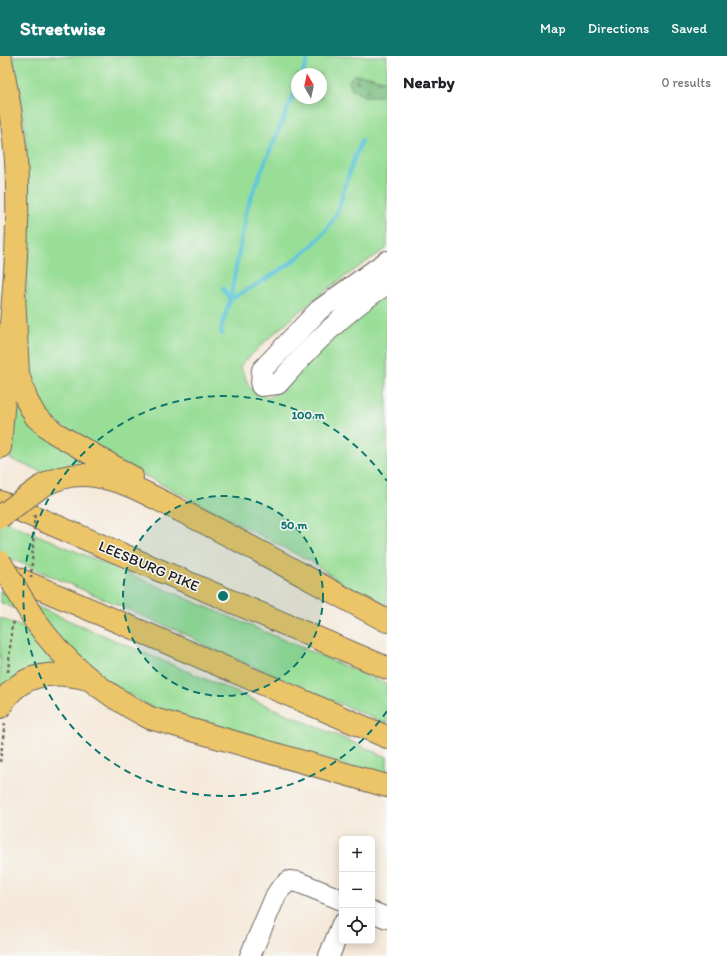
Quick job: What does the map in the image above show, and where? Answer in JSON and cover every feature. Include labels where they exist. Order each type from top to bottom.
[{"type":"main road","points":[[0,56],[10,108],[17,187],[17,239],[14,294],[0,447]]},
{"type":"main road","points":[[14,294],[18,374],[27,401],[36,417],[55,433],[135,479],[195,518]]},
{"type":"main road","points":[[0,517],[42,486],[58,479],[79,475],[109,478],[195,518],[387,621]]},
{"type":"main road","name":"LEESBURG PIKE","points":[[0,502],[387,668]]},
{"type":"main road","points":[[0,562],[34,620],[55,649],[89,679],[114,698],[150,718],[387,786]]},
{"type":"main road","points":[[0,571],[387,737]]},
{"type":"main road","points":[[3,714],[15,687],[32,678],[58,673],[89,679]]},
{"type":"street","points":[[387,261],[319,310],[262,370],[261,386],[278,384],[321,336],[358,305],[387,284]]},
{"type":"street","points":[[250,956],[276,895],[289,881],[298,882],[339,899]]},
{"type":"street","points":[[375,913],[387,918]]},
{"type":"street","points":[[329,956],[339,931]]},
{"type":"path","points":[[30,585],[35,509]]},
{"type":"path","points":[[8,679],[12,626]]},
{"type":"path","points":[[0,762],[4,727],[3,714]]},
{"type":"green space","points":[[13,56],[387,56],[387,248],[347,275],[310,303],[257,349],[240,366],[250,388],[269,398],[287,384],[303,367],[387,290],[387,611],[364,599],[312,562],[99,452],[38,409],[22,352],[30,225],[25,129]]},
{"type":"green space","points":[[354,75],[369,76],[387,81],[387,98],[381,96],[364,96],[352,90],[349,80]]},
{"type":"green space","points":[[15,397],[91,464],[45,473],[10,459]]},
{"type":"green space","points":[[0,519],[387,684],[387,724],[207,647],[192,637],[0,554]]},
{"type":"green space","points":[[0,591],[387,757],[387,778],[161,711],[143,703],[94,673],[46,622],[0,602]]},
{"type":"green space","points":[[0,618],[29,630],[58,663],[0,692]]},
{"type":"waterway","points":[[304,68],[309,56]]},
{"type":"waterway","points":[[222,334],[221,329],[230,300],[247,208],[291,101]]},
{"type":"waterway","points":[[223,288],[230,300],[291,263],[317,240],[328,227],[340,206],[344,189],[362,140]]}]
